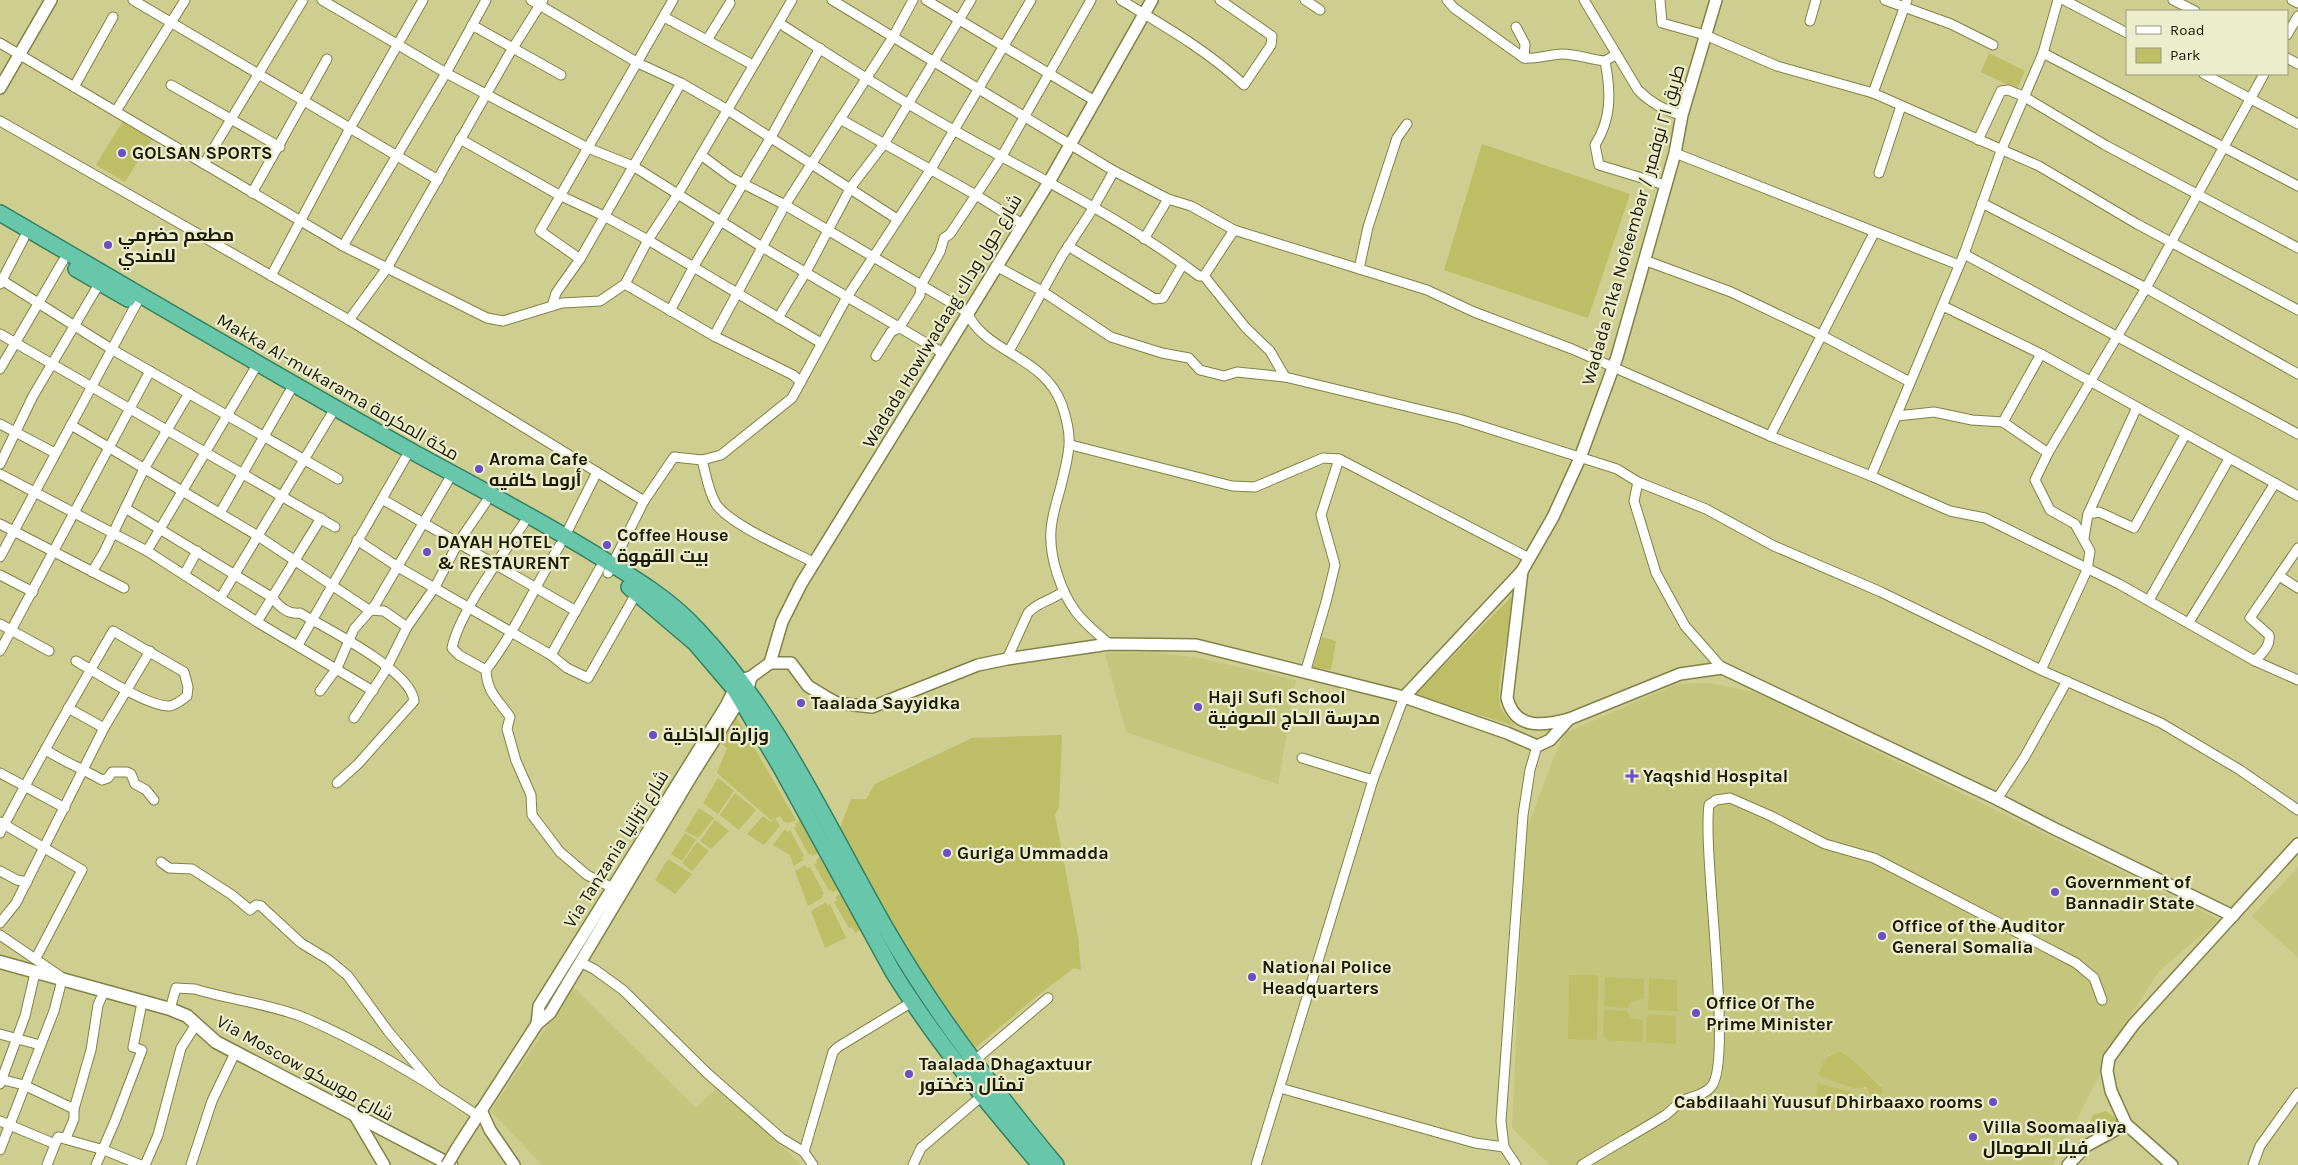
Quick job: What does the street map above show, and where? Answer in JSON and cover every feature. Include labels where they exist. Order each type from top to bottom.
[{"type":"highway","name":"Makka Al-mukarama مكة المكرمة","points":[[0,213],[290,391],[408,454],[448,481],[524,523],[562,540]]},
{"type":"highway","name":"Makka Al-mukarama مكة المكرمة","points":[[0,224],[100,284],[139,300],[562,540],[607,569],[637,592],[742,687]]},
{"type":"highway","name":"Makka Al-mukarama مكة المكرمة","points":[[607,569],[647,587],[698,629],[742,687]]},
{"type":"highway","points":[[742,687],[815,816],[921,988],[1010,1109],[1056,1165]]},
{"type":"highway","points":[[815,816],[893,972],[912,1002],[982,1096],[1040,1165]]},
{"type":"highway","points":[[946,1049],[956,1036]]},
{"type":"main road","name":"Via Moscow شارع موسكو","points":[[0,962],[142,1003],[170,1009],[187,1016],[195,1026],[216,1042],[235,1053],[450,1165]]},
{"type":"street","points":[[0,88],[51,0]]},
{"type":"street","points":[[132,0],[173,22],[257,75],[305,101],[349,130],[438,180]]},
{"type":"street","points":[[116,111],[186,0]]},
{"type":"street","points":[[204,164],[303,0]]},
{"type":"street","points":[[322,0],[398,43],[446,73],[588,148],[633,166],[722,220],[762,247],[944,353]]},
{"type":"street","points":[[271,276],[349,130],[423,0]]},
{"type":"street","points":[[343,246],[446,73],[486,0]]},
{"type":"street","points":[[531,0],[542,2],[638,63],[681,83],[726,109],[851,187],[897,219]]},
{"type":"street","points":[[580,259],[540,231],[673,0]]},
{"type":"street","points":[[0,43],[19,56],[116,111],[343,246],[487,318],[503,321],[562,303],[600,301],[625,284],[648,240],[678,194],[726,109],[792,0]]},
{"type":"street","points":[[832,0],[1114,171],[1168,199],[1191,206],[1234,230],[1427,290],[1950,511],[1985,518],[2149,600],[2256,661],[2298,680]]},
{"type":"street","points":[[714,336],[785,205],[893,37],[913,0]]},
{"type":"street","points":[[926,0],[1095,101]]},
{"type":"street","points":[[778,318],[806,272],[851,187],[884,144],[935,63],[971,0]]},
{"type":"street","points":[[551,655],[576,611],[607,569],[644,501],[674,457],[702,460],[721,455],[792,398],[847,297],[931,169],[1030,0]]},
{"type":"street","points":[[876,356],[891,332],[899,328],[920,295],[921,285],[940,252],[944,238],[950,234],[1002,156],[1091,0]]},
{"type":"street","points":[[1121,0],[1195,45],[1227,69],[1244,85],[1271,45],[1272,36],[1220,0]]},
{"type":"street","name":"Wadada Howlwadaag شارع حول وداك","points":[[770,663],[785,615],[1021,223],[1049,182],[1152,0]]},
{"type":"street","points":[[1306,0],[1320,10]]},
{"type":"street","points":[[1447,0],[1454,8],[1528,60],[1539,56],[1562,54],[1605,61],[1615,55]]},
{"type":"street","points":[[1584,0],[1615,55],[1638,90],[1646,98],[1682,115]]},
{"type":"street","points":[[1660,0],[1662,23],[1705,35],[1777,66],[1873,93],[2038,166],[2171,243],[2298,310]]},
{"type":"street","name":"Wadada 21ka Nofeembar / طريق ٢١ نوفمبر","points":[[1522,571],[1553,517],[1580,458],[1613,368],[1675,153],[1682,115],[1716,0]]},
{"type":"street","points":[[1810,21],[1816,0]]},
{"type":"street","points":[[1885,0],[1906,3],[1993,46]]},
{"type":"street","points":[[1871,476],[1944,306],[2001,151],[2043,52],[2058,0]]},
{"type":"street","points":[[2064,0],[2126,32]]},
{"type":"street","points":[[2173,0],[2193,10]]},
{"type":"street","points":[[2292,0],[2298,4]]},
{"type":"street","points":[[349,320],[387,268],[513,47],[542,2]]},
{"type":"street","points":[[707,40],[730,3]]},
{"type":"street","points":[[1873,93],[1906,3]]},
{"type":"street","points":[[2288,33],[2298,16]]},
{"type":"street","points":[[74,87],[113,17]]},
{"type":"street","points":[[664,17],[753,65]]},
{"type":"street","points":[[779,23],[908,104],[1049,182],[1144,239],[1199,276],[1204,276],[1246,328],[1270,351],[1285,378]]},
{"type":"street","points":[[472,25],[562,75]]},
{"type":"street","points":[[1516,27],[1525,44],[1524,58]]},
{"type":"street","points":[[670,311],[743,182],[772,137],[820,48]]},
{"type":"street","points":[[2043,52],[2298,186]]},
{"type":"street","points":[[252,193],[280,147],[328,59]]},
{"type":"street","points":[[1605,61],[1609,77],[1610,103],[1606,126],[1595,144],[1599,165],[1666,185]]},
{"type":"street","points":[[2206,75],[2298,124]]},
{"type":"street","points":[[2041,670],[2087,570],[2090,551],[2074,524],[2050,510],[2034,480],[2116,335],[2146,288],[2222,146],[2263,75]]},
{"type":"street","points":[[552,306],[556,293],[580,259],[681,83]]},
{"type":"street","points":[[171,85],[280,147]]},
{"type":"street","points":[[1978,140],[2001,91],[2008,90],[2023,96],[2105,145],[2298,248]]},
{"type":"street","points":[[1879,173],[1901,106]]},
{"type":"street","points":[[840,119],[931,169],[1021,223]]},
{"type":"street","points":[[0,121],[349,320],[644,501]]},
{"type":"street","points":[[1359,269],[1368,227],[1397,138],[1407,124]]},
{"type":"street","points":[[460,139],[559,195],[604,216],[648,240],[682,262],[694,266],[821,343]]},
{"type":"street","points":[[1675,153],[1874,233],[1960,265]]},
{"type":"street","points":[[701,155],[732,178],[785,205],[967,312],[972,324],[1040,372],[1056,390],[1067,420],[1071,445],[1051,532],[1053,557],[1064,592],[1077,614],[1109,644]]},
{"type":"street","points":[[1009,351],[1068,246],[1114,171]]},
{"type":"street","points":[[1144,239],[1168,199]]},
{"type":"street","points":[[1982,203],[2146,288],[2298,374]]},
{"type":"street","points":[[1204,276],[1234,230]]},
{"type":"street","points":[[1770,436],[1823,336],[1874,233]]},
{"type":"street","points":[[24,238],[1,281],[150,372],[338,479]]},
{"type":"street","points":[[1068,246],[1155,299],[1163,298],[1183,264]]},
{"type":"street","points":[[1964,254],[2298,434]]},
{"type":"street","points":[[1644,260],[1730,292],[1823,336],[1910,382]]},
{"type":"street","points":[[0,369],[63,261]]},
{"type":"street","points":[[996,266],[1042,291],[1111,337],[1155,351],[1189,358],[1200,370],[1224,376],[1237,372],[1285,378],[1459,419],[1617,469],[1638,482],[1706,509],[1774,546],[1881,592],[2041,670],[2161,722],[2240,770],[2298,810]]},
{"type":"street","points":[[0,464],[52,364],[100,284]]},
{"type":"street","points":[[625,284],[714,336],[793,375],[801,382]]},
{"type":"street","points":[[0,557],[139,300]]},
{"type":"street","points":[[1944,306],[2041,354],[2298,496]]},
{"type":"street","points":[[0,334],[168,430],[242,475],[336,527]]},
{"type":"street","points":[[2003,422],[2041,354]]},
{"type":"street","points":[[147,551],[254,370]]},
{"type":"street","points":[[0,651],[150,372]]},
{"type":"street","points":[[220,513],[290,391]]},
{"type":"street","points":[[92,572],[104,552],[144,469],[189,393]]},
{"type":"street","points":[[2084,540],[2088,514],[2137,407]]},
{"type":"street","points":[[1897,416],[1934,412],[1972,420],[2003,422],[2048,453]]},
{"type":"street","points":[[221,596],[332,415]]},
{"type":"street","points":[[0,424],[55,453]]},
{"type":"street","points":[[71,425],[258,536],[369,610],[384,611],[407,628]]},
{"type":"street","points":[[2088,514],[2099,512],[2134,528],[2185,435]]},
{"type":"street","points":[[1071,445],[1232,486],[1248,487],[1267,484],[1323,458],[1340,459],[1529,558]]},
{"type":"street","points":[[298,645],[408,454]]},
{"type":"street","points":[[1305,673],[1335,564],[1321,515],[1340,459]]},
{"type":"street","points":[[2149,600],[2229,459]]},
{"type":"street","points":[[702,460],[709,489],[723,512],[740,524],[815,563]]},
{"type":"street","points":[[596,472],[562,540],[510,630],[502,649],[486,670],[490,691],[510,717],[507,729],[516,761],[531,795],[532,815],[560,852],[587,875],[613,888]]},
{"type":"street","points":[[0,474],[147,551],[221,596],[257,622],[373,691]]},
{"type":"street","points":[[320,691],[337,668],[354,629],[375,605],[448,481]]},
{"type":"street","points":[[1638,482],[1634,501],[1656,573],[1685,626],[1722,668],[1997,799],[2052,828],[2233,916]]},
{"type":"street","points":[[2189,622],[2275,483]]},
{"type":"street","points":[[382,499],[576,611]]},
{"type":"street","points":[[354,718],[373,691],[407,628],[435,587],[458,543],[486,502]]},
{"type":"street","points":[[125,508],[235,573],[273,598],[276,603],[288,612],[300,613],[387,665],[412,691],[414,701],[364,758],[337,783]]},
{"type":"street","points":[[257,622],[273,598],[294,559],[321,518]]},
{"type":"street","points":[[486,670],[459,655],[452,648],[454,635],[524,523]]},
{"type":"street","points":[[0,524],[124,588]]},
{"type":"street","points":[[357,540],[398,567],[510,630],[551,655],[567,668],[588,678],[637,592]]},
{"type":"street","points":[[2256,661],[2269,644],[2270,635],[2250,618],[2298,548]]},
{"type":"street","points":[[184,575],[197,551]]},
{"type":"street","points":[[1522,571],[1507,698],[1510,709],[1517,718],[1531,723],[1548,725],[1568,720],[1680,674],[1722,668]]},
{"type":"street","points":[[1256,1165],[1373,780],[1404,697],[1522,571]]},
{"type":"street","points":[[0,575],[33,592]]},
{"type":"street","points":[[2279,576],[2298,588]]},
{"type":"street","points":[[1007,659],[1028,613],[1033,607],[1049,602],[1064,592]]},
{"type":"street","points":[[0,624],[49,651]]},
{"type":"street","points":[[36,958],[82,870],[44,847],[1,827],[26,786],[68,708],[91,669],[113,631],[184,672],[188,687],[187,696],[173,706],[159,705],[128,691],[91,669],[76,661]]},
{"type":"street","points":[[770,663],[791,663],[808,686],[837,703],[872,706],[978,665],[1007,659],[1109,644],[1196,645],[1404,697],[1537,746],[1550,740],[1568,720]]},
{"type":"street","points":[[0,923],[16,903],[104,728],[128,691],[150,651]]},
{"type":"street","name":"Via Tanzania شارع تنزانيا","points":[[446,1165],[537,1024],[550,1013],[580,962],[605,912],[613,888],[742,687],[770,663]]},
{"type":"street","points":[[1997,799],[2024,758],[2067,681]]},
{"type":"street","name":"Via Tanzania شارع تنزانيا","points":[[537,1024],[539,1006],[605,912],[742,687]]},
{"type":"street","points":[[68,708],[104,728]]},
{"type":"street","points":[[1516,1165],[1504,1147],[1501,1121],[1516,895],[1530,770],[1537,746]]},
{"type":"street","points":[[46,750],[66,763],[84,769],[102,780],[108,778],[112,772],[127,772],[131,774],[135,784],[146,790],[154,800]]},
{"type":"street","points":[[1302,758],[1373,780]]},
{"type":"street","points":[[0,773],[65,808]]},
{"type":"street","points":[[1582,1165],[1666,1115],[1684,1100],[1704,1094],[1713,1086],[1718,1048],[1719,988],[1711,906],[1707,821],[1710,805],[1716,800],[1730,798],[1825,844],[1883,863],[2076,963],[2094,978],[2102,1000]]},
{"type":"street","points":[[2172,1165],[2126,1124],[2111,1091],[2106,1071],[2109,1058],[2134,1024],[2298,844]]},
{"type":"street","points":[[161,862],[169,868],[192,869],[232,895],[250,910],[256,905],[261,906],[301,943],[329,960],[348,976],[388,1031],[436,1087]]},
{"type":"street","points":[[0,872],[17,880],[27,882]]},
{"type":"street","points":[[0,935],[36,958],[64,980],[24,1085],[4,1123],[0,1150]]},
{"type":"street","points":[[580,962],[594,969],[623,990],[707,1073],[781,1138],[804,1152],[813,1165]]},
{"type":"street","points":[[34,973],[18,1039],[1,1081],[24,1085],[74,1109]]},
{"type":"street","points":[[170,1009],[176,988],[195,989],[304,1017],[349,1037],[479,1113],[514,1165]]},
{"type":"street","points":[[57,1140],[66,1138],[74,1119],[74,1109],[91,1050],[98,1005],[104,992]]},
{"type":"street","points":[[975,1060],[1048,998]]},
{"type":"street","points":[[804,1152],[833,1052],[838,1047],[912,1002]]},
{"type":"street","points":[[96,1165],[104,1150],[142,1050],[133,1047],[142,1003]]},
{"type":"street","points":[[4,1123],[57,1140],[104,1150],[143,1165],[158,1135],[180,1048],[195,1026]]},
{"type":"street","points":[[0,1034],[40,1046]]},
{"type":"street","points":[[191,1165],[212,1101],[235,1053]]},
{"type":"street","points":[[1280,1088],[1467,1141],[1504,1147]]},
{"type":"street","points":[[2253,1165],[2260,1146],[2298,1093]]},
{"type":"street","points":[[913,1165],[921,1148],[982,1096]]},
{"type":"street","points":[[354,1114],[384,1165]]},
{"type":"street","points":[[2068,1165],[2086,1146],[2126,1124]]},
{"type":"street","points":[[47,1165],[57,1140]]},
{"type":"shaded area","points":[[1151,652],[1198,658],[1296,680],[1278,784],[1126,732],[1105,653]]},
{"type":"shaded area","points":[[1710,683],[1757,693],[2219,920],[2159,971],[2129,1018],[2053,1165],[1550,1165],[1512,1128],[1522,904],[1528,825],[1565,733],[1677,684]],"holes":[[[1841,1052],[1881,1085],[1878,1095],[1863,1087],[1827,1055]],[[1817,1083],[1856,1094],[1862,1099],[1870,1100],[1881,1107],[1881,1110],[1809,1109],[1809,1105],[1816,1096]]]},
{"type":"shaded area","points":[[2298,867],[2298,958],[2252,916]]},
{"type":"shaded area","points":[[573,987],[696,1108],[719,1085],[801,1165],[542,1165],[491,1111]]},
{"type":"green space","points":[[1989,53],[2025,71],[2017,89],[1981,72]]},
{"type":"green space","name":"GOLSAN SPORTS","points":[[123,121],[152,139],[125,182],[96,165]]},
{"type":"green space","points":[[1482,144],[1630,194],[1588,318],[1444,270]]},
{"type":"green space","points":[[1519,589],[1505,650],[1499,698],[1505,715],[1515,726],[1415,695]]},
{"type":"green space","points":[[1322,637],[1336,641],[1331,670],[1313,667]]},
{"type":"green space","points":[[736,716],[796,820],[789,823],[784,822],[780,816],[771,820],[717,773],[727,748],[720,743]]},
{"type":"green space","points":[[1062,735],[1059,807],[1055,815],[1078,937],[1081,970],[1074,968],[975,1048],[912,957],[839,831],[851,799],[866,799],[875,784],[972,738]]},
{"type":"green space","points":[[718,778],[734,791],[718,814],[703,803]]},
{"type":"green space","points":[[735,793],[756,810],[739,830],[720,815]]},
{"type":"green space","points":[[699,808],[714,818],[698,838],[685,831]]},
{"type":"green space","points":[[763,816],[771,822],[775,818],[780,826],[764,845],[747,834]]},
{"type":"green space","points":[[804,818],[822,851],[812,856],[811,853],[809,855],[794,828],[797,826],[795,824]]},
{"type":"green space","points":[[715,820],[729,831],[711,849],[700,841]]},
{"type":"green space","points":[[785,829],[787,832],[790,830],[804,856],[803,860],[794,866],[790,855],[773,845]]},
{"type":"green space","points":[[685,833],[696,840],[682,861],[671,854]]},
{"type":"green space","points":[[697,842],[709,851],[692,871],[682,863]]},
{"type":"green space","points":[[824,855],[842,887],[833,892],[829,891],[814,864],[817,863],[816,860]]},
{"type":"green space","points":[[668,859],[692,874],[675,894],[655,880]]},
{"type":"green space","points":[[805,865],[807,868],[810,867],[824,893],[822,898],[808,906],[795,871]]},
{"type":"green space","points":[[844,892],[863,928],[855,933],[852,927],[849,928],[834,902],[837,900],[835,897]]},
{"type":"green space","points":[[826,902],[827,905],[830,904],[846,938],[825,948],[811,911]]},
{"type":"green space","points":[[1569,975],[1598,975],[1597,1040],[1568,1039]]},
{"type":"green space","points":[[1605,977],[1644,979],[1644,999],[1632,1001],[1627,1008],[1604,1006]]},
{"type":"green space","points":[[1649,978],[1677,980],[1677,1011],[1648,1010]]},
{"type":"green space","points":[[1604,1010],[1627,1011],[1630,1018],[1643,1020],[1642,1042],[1607,1040],[1603,1035]]},
{"type":"green space","points":[[1647,1015],[1676,1016],[1676,1044],[1646,1042]]},
{"type":"green space","points":[[1841,1052],[1855,1062],[1882,1088],[1882,1095],[1870,1094],[1866,1087],[1853,1088],[1819,1076],[1822,1066],[1828,1057]]},
{"type":"green space","points":[[1817,1083],[1851,1092],[1862,1099],[1870,1100],[1882,1109],[1809,1109],[1809,1105],[1816,1096]]},
{"type":"green space","points":[[2106,1111],[2119,1121],[2102,1135],[2089,1125],[2093,1115]]},
{"type":"place","name":"GOLSAN SPORTS","points":[[122,153]]},
{"type":"place","name":"مطعم حضرمي للمندي","points":[[108,245]]},
{"type":"place","name":"Aroma Cafe أروما كافيه","points":[[479,469]]},
{"type":"place","name":"Coffee House بيت القهوة","points":[[607,545]]},
{"type":"place","name":"DAYAH HOTEL & RESTAURENT","points":[[427,552]]},
{"type":"place","name":"Taalada Sayyidka","points":[[801,703]]},
{"type":"place","name":"Haji Sufi School مدرسة الحاج الصوفية","points":[[1198,707]]},
{"type":"place","name":"وزارة الداخلية","points":[[653,735]]},
{"type":"place","name":"Yaqshid Hospital","points":[[1632,776]]},
{"type":"place","name":"Guriga Ummadda","points":[[947,853]]},
{"type":"place","name":"Government of Bannadir State","points":[[2055,892]]},
{"type":"place","name":"Office of the Auditor General Somalia","points":[[1882,936]]},
{"type":"place","name":"National Police Headquarters","points":[[1252,977]]},
{"type":"place","name":"Office Of The Prime Minister","points":[[1696,1013]]},
{"type":"place","name":"Taalada Dhagaxtuur تمثال ذغختور","points":[[909,1074]]},
{"type":"place","name":"Cabdilaahi Yuusuf Dhirbaaxo rooms","points":[[1993,1102]]},
{"type":"place","name":"Villa Soomaaliya فيلا الصومال","points":[[1973,1137]]}]
